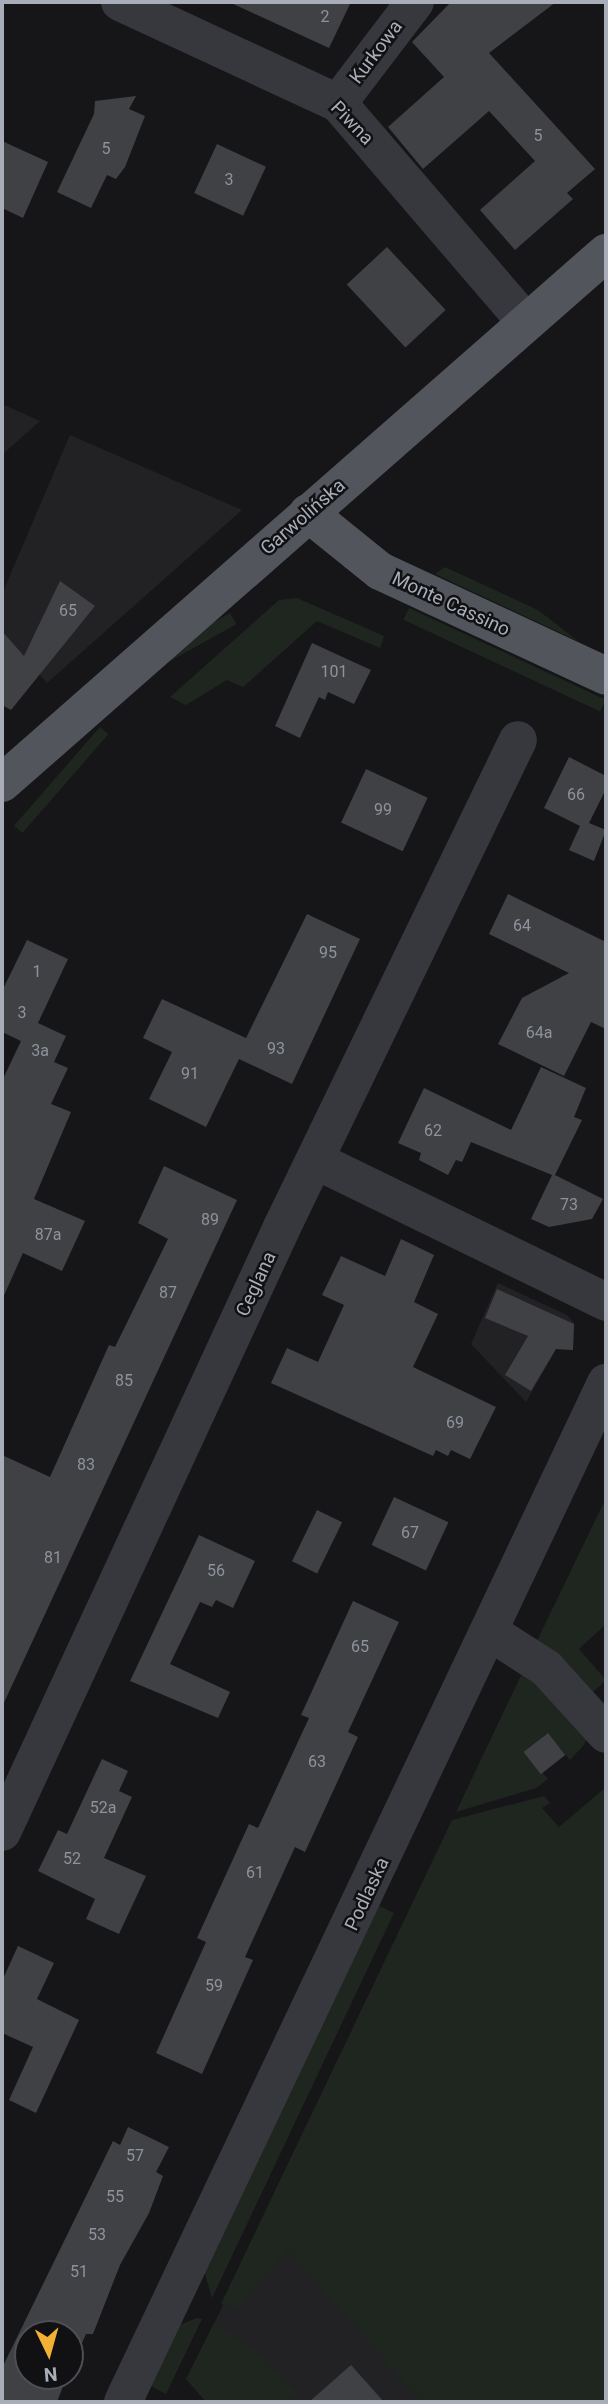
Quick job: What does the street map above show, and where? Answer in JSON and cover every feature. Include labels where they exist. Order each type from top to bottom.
[{"type":"main road","name":"Garwolińska","points":[[2,783],[606,253]]},
{"type":"main road","name":"Monte Cassino","points":[[308,513],[380,570],[606,676]]},
{"type":"street","name":"Piwna","points":[[120,2],[338,103],[526,322]]},
{"type":"street","name":"Kurkowa","points":[[338,103],[415,2]]},
{"type":"street","name":"Ceglana","points":[[2,1832],[315,1160],[518,740]]},
{"type":"street","points":[[315,1160],[606,1302]]},
{"type":"street","name":"Podlaska","points":[[123,2402],[606,1383]]},
{"type":"street","points":[[490,1632],[546,1668],[606,1734]]},
{"type":"shaded area","points":[[2,404],[40,421],[2,455]]},
{"type":"shaded area","points":[[70,435],[242,510],[47,683],[2,631],[2,594]]},
{"type":"shaded area","points":[[445,567],[538,610],[578,641],[435,574]]},
{"type":"shaded area","points":[[297,598],[384,636],[380,648],[317,621],[243,687],[227,680],[186,705],[170,697],[279,600]]},
{"type":"shaded area","points":[[409,608],[606,700],[600,711],[404,620]]},
{"type":"shaded area","points":[[230,613],[236,624],[139,678],[133,667]]},
{"type":"shaded area","points":[[100,727],[108,734],[22,833],[14,826]]},
{"type":"shaded area","points":[[498,1283],[567,1315],[574,1323],[573,1350],[556,1349],[526,1402],[471,1344]]},
{"type":"shaded area","points":[[606,1498],[606,1624],[579,1649],[606,1680],[591,1694],[533,1649]]},
{"type":"shaded area","points":[[525,1667],[588,1735],[584,1745],[570,1760],[547,1733],[525,1753],[548,1779],[536,1788],[456,1812]]},
{"type":"shaded area","points":[[606,1787],[606,2402],[422,2402],[287,2250],[237,2309],[221,2304],[452,1820],[544,1796],[550,1803],[542,1808],[559,1827]]},
{"type":"shaded area","points":[[375,1904],[394,1913],[212,2298],[202,2264]]},
{"type":"shaded area","points":[[308,2134],[606,2402],[218,2402],[191,2370]]},
{"type":"shaded area","points":[[197,2318],[202,2319],[166,2394],[150,2385],[177,2326]]},
{"type":"shaded area","points":[[214,2323],[263,2356],[297,2392],[286,2402],[206,2402],[186,2379]]},
{"type":"building","points":[[229,2],[351,2],[329,48]]},
{"type":"building","points":[[451,2],[556,2],[489,53],[595,169],[567,193],[573,199],[515,250],[480,210],[535,161],[489,111],[423,169],[388,127],[444,77],[412,42]]},
{"type":"building","points":[[136,96],[129,109],[145,116],[125,167],[116,179],[107,175],[91,208],[57,192],[94,114],[95,101]]},
{"type":"building","points":[[2,141],[48,162],[23,218],[2,208]]},
{"type":"building","points":[[217,144],[266,167],[243,216],[194,193]]},
{"type":"building","points":[[387,247],[446,310],[405,347],[347,285]]},
{"type":"building","points":[[60,581],[95,606],[11,710],[2,705],[2,631],[24,656]]},
{"type":"building","points":[[312,643],[371,670],[354,704],[328,692],[325,700],[319,697],[300,738],[275,726]]},
{"type":"building","points":[[569,757],[606,776],[606,789],[589,823],[606,830],[594,861],[569,850],[580,826],[544,808]]},
{"type":"building","points":[[366,769],[428,798],[403,851],[341,822]]},
{"type":"building","points":[[508,894],[606,942],[606,1029],[591,1022],[564,1076],[498,1044],[522,998],[569,973],[489,934]]},
{"type":"building","points":[[307,914],[360,939],[292,1084],[239,1059],[206,1127],[149,1099],[172,1052],[143,1038],[162,999],[246,1038]]},
{"type":"building","points":[[27,940],[68,959],[38,1023],[66,1036],[54,1062],[68,1068],[51,1104],[71,1112],[34,1199],[85,1221],[62,1271],[23,1253],[2,1300],[2,1081],[21,1041],[2,1032],[2,991]]},
{"type":"building","points":[[541,1067],[586,1088],[574,1117],[582,1120],[555,1175],[603,1199],[592,1219],[549,1227],[531,1219],[552,1175],[471,1142],[462,1162],[456,1160],[448,1175],[419,1160],[421,1153],[398,1143],[424,1088],[511,1130]]},
{"type":"building","points":[[164,1166],[237,1200],[2,1707],[2,1455],[50,1477],[109,1345],[115,1347],[168,1239],[138,1223]]},
{"type":"building","points":[[401,1239],[434,1255],[414,1302],[438,1314],[413,1367],[496,1407],[470,1459],[451,1450],[448,1456],[436,1450],[433,1456],[271,1383],[287,1348],[318,1362],[344,1305],[322,1295],[341,1256],[385,1276]]},
{"type":"building","points":[[497,1289],[574,1324],[573,1350],[556,1349],[531,1391],[505,1375],[528,1336],[485,1318]]},
{"type":"building","points":[[394,1497],[448,1522],[426,1570],[372,1545]]},
{"type":"building","points":[[317,1510],[342,1522],[317,1574],[292,1561]]},
{"type":"building","points":[[199,1535],[255,1561],[233,1608],[216,1600],[212,1607],[200,1602],[170,1664],[230,1692],[218,1718],[130,1681]]},
{"type":"building","points":[[353,1601],[399,1622],[348,1732],[358,1737],[305,1852],[295,1847],[245,1957],[253,1960],[202,2074],[156,2053],[206,1942],[197,1938],[249,1824],[258,1828],[309,1718],[301,1715]]},
{"type":"building","points":[[548,1733],[565,1755],[541,1774],[524,1752]]},
{"type":"building","points":[[102,1759],[128,1771],[119,1791],[132,1797],[104,1858],[146,1876],[119,1934],[86,1919],[95,1899],[38,1871],[58,1830],[67,1834]]},
{"type":"building","points":[[18,1946],[54,1963],[37,1999],[79,2020],[36,2113],[9,2100],[33,2047],[2,2033],[2,1981]]},
{"type":"building","points":[[128,2127],[169,2147],[156,2172],[163,2176],[149,2213],[120,2265],[93,2334],[86,2334],[84,2338],[84,2320],[25,2320],[113,2141],[120,2145]]},
{"type":"building","points":[[14,2343],[14,2390],[62,2390],[57,2402],[2,2402],[2,2368]]},
{"type":"building","points":[[351,2365],[384,2402],[309,2402]]}]
